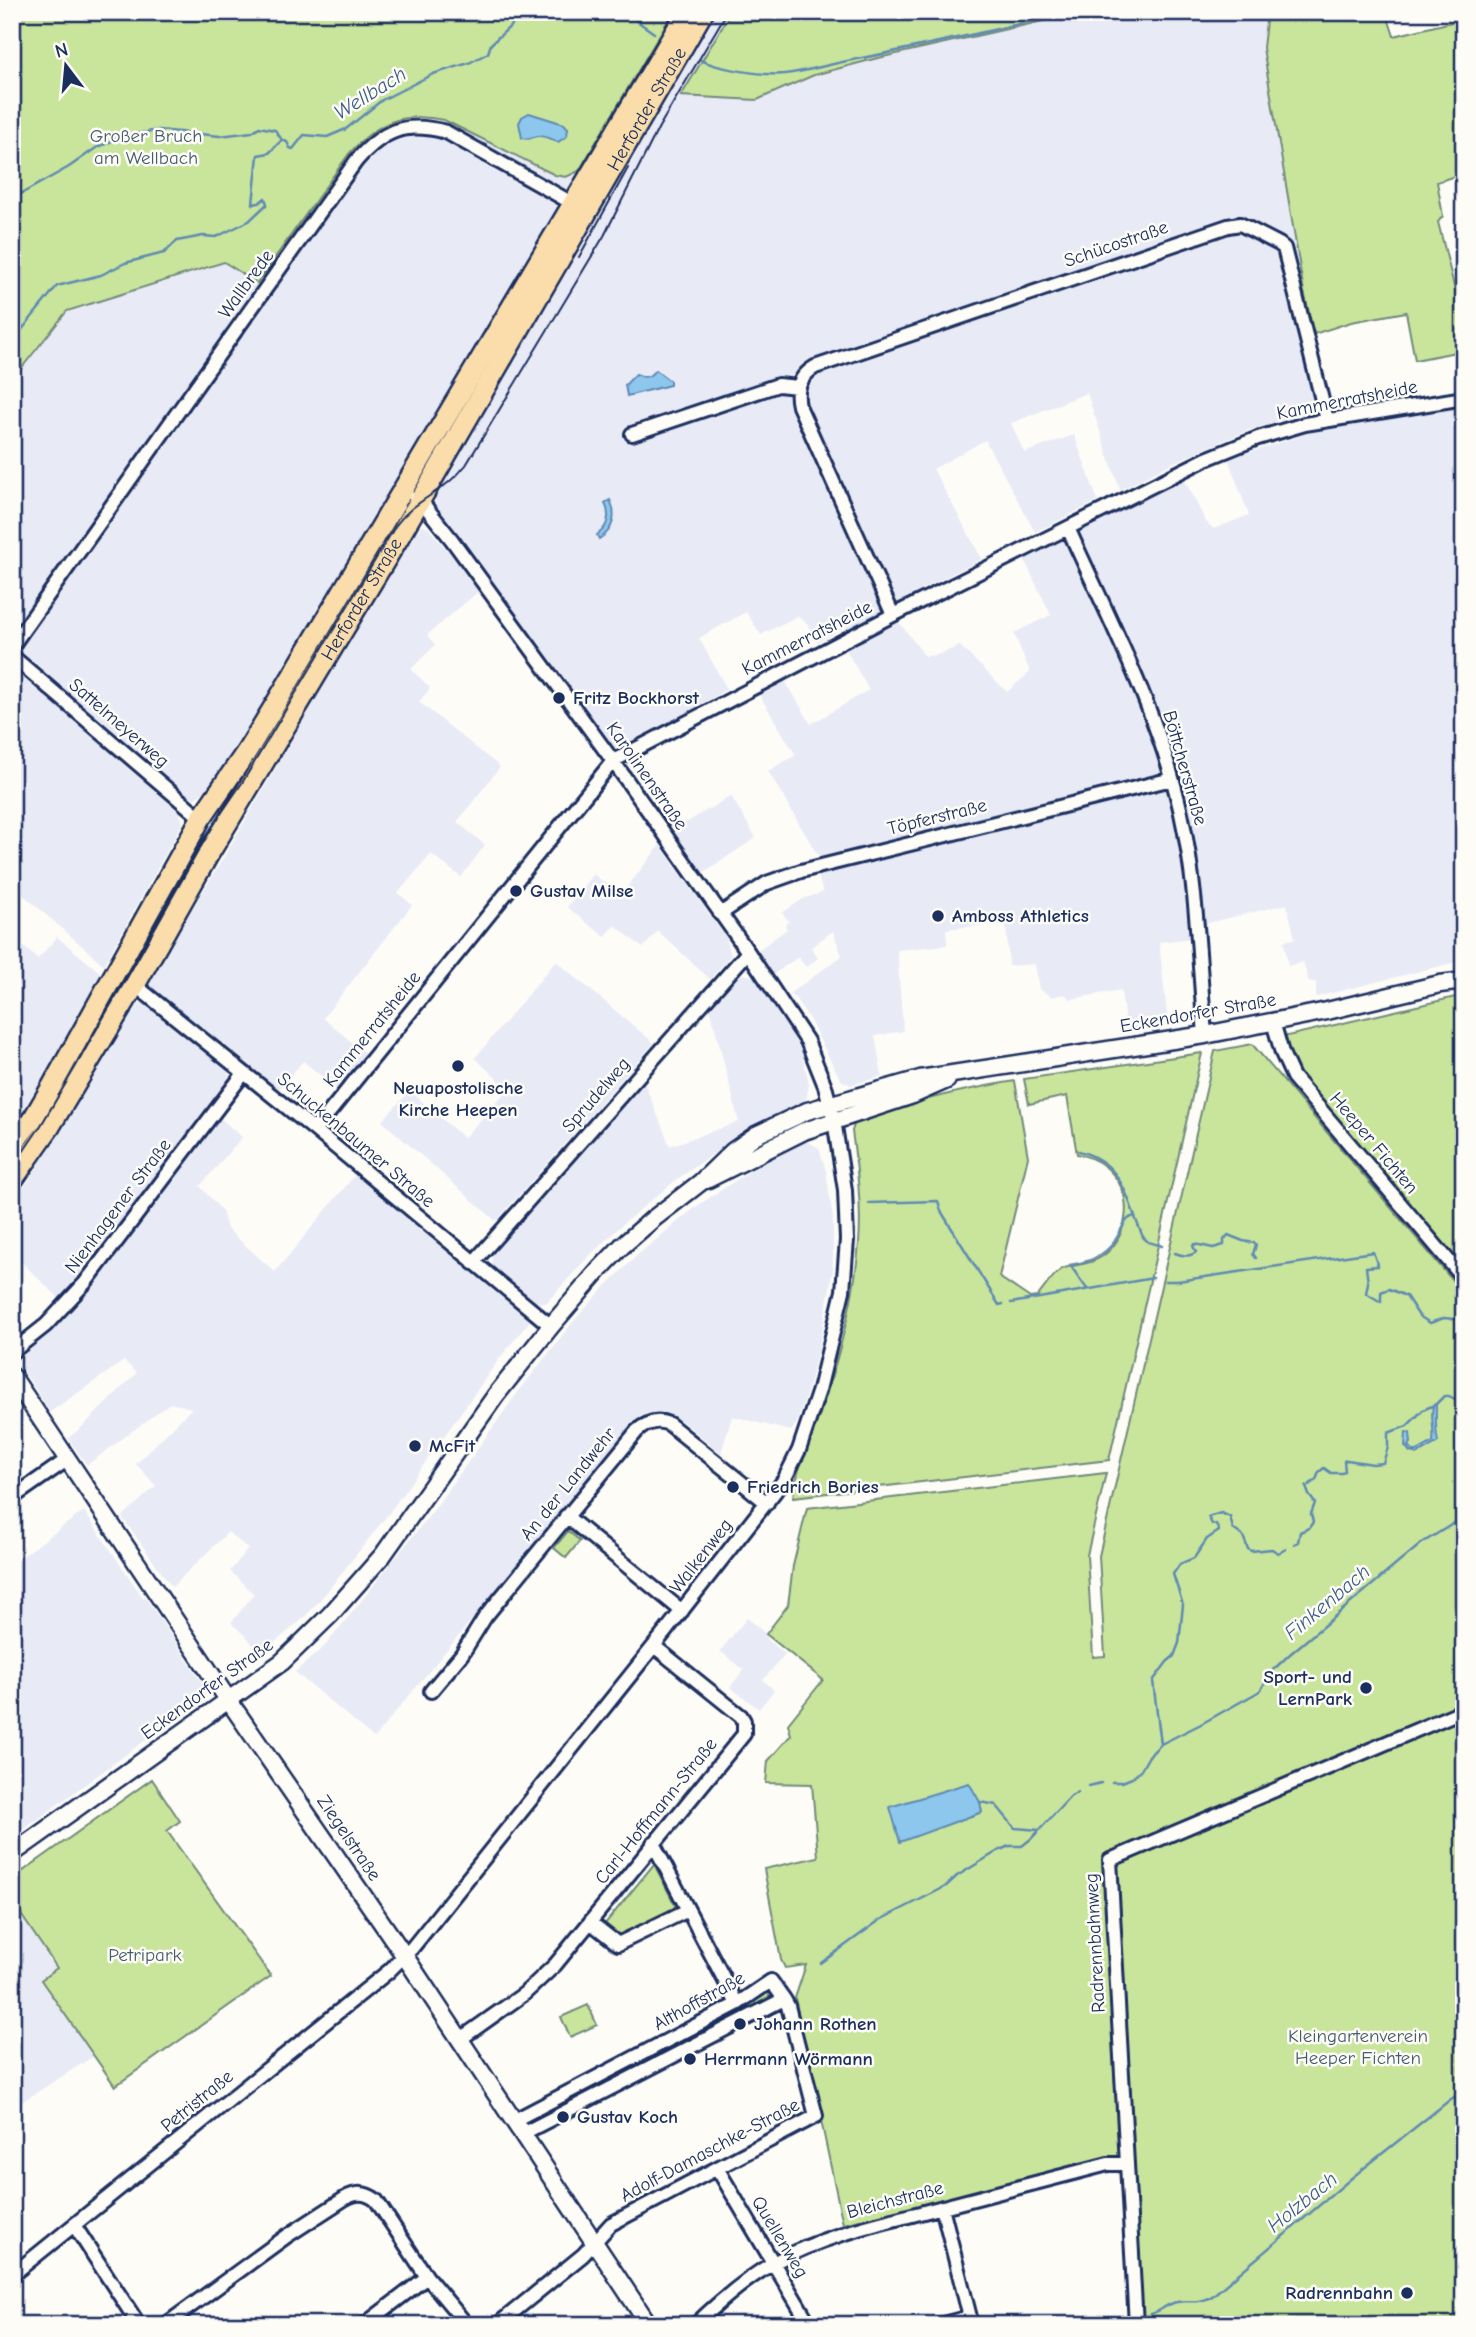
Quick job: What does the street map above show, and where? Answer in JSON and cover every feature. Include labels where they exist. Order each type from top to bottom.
[{"type":"main road","name":"Herforder Straße","points":[[12,1181],[49,1128],[135,985],[218,838],[420,501],[687,12]]},
{"type":"main road","name":"Herforder Straße","points":[[12,1145],[51,1088],[201,818],[247,751],[403,491],[581,208],[631,135],[703,12]]},
{"type":"main road","points":[[201,818],[218,838]]},
{"type":"street","name":"Wallbrede","points":[[12,646],[370,145],[387,133],[406,127],[427,127],[446,132],[581,208]]},
{"type":"street","name":"Schücostraße","points":[[798,387],[808,370],[821,364],[1240,224],[1284,248],[1327,420]]},
{"type":"street","points":[[632,434],[778,385],[798,387],[799,406],[893,615]]},
{"type":"street","name":"Kammerratsheide","points":[[315,1130],[613,761],[893,615],[1230,448],[1297,426],[1464,398]]},
{"type":"street","name":"Karolinenstraße","points":[[403,491],[420,501],[464,557],[748,952],[807,1041],[832,1112]]},
{"type":"street","name":"Böttcherstraße","points":[[1068,528],[1147,705],[1172,779],[1181,814],[1188,864],[1205,1035]]},
{"type":"street","name":"Sattelmeyerweg","points":[[12,656],[201,818]]},
{"type":"street","name":"Töpferstraße","points":[[720,914],[767,883],[801,871],[1172,779]]},
{"type":"street","name":"Sprudelweg","points":[[473,1263],[748,952]]},
{"type":"street","name":"Eckendorfer Straße","points":[[1440,984],[1464,974]]},
{"type":"street","name":"Eckendorfer Straße","points":[[12,1854],[282,1662],[383,1555],[496,1395],[551,1326],[622,1247],[701,1182],[718,1164],[756,1135],[797,1116],[832,1112],[919,1079],[1205,1035],[1464,981]]},
{"type":"street","name":"Schuckenbaumer Straße","points":[[135,985],[551,1326]]},
{"type":"street","name":"Heeper Fichten","points":[[1273,1022],[1282,1053],[1293,1077],[1464,1279]]},
{"type":"street","name":"Nienhagener Straße","points":[[12,1352],[46,1325],[85,1283],[244,1073]]},
{"type":"street","name":"Walkenweg","points":[[404,1955],[682,1611],[784,1480],[799,1450],[819,1390],[843,1291],[847,1217],[832,1112]]},
{"type":"street","name":"Ziegelstraße","points":[[12,1376],[229,1701],[404,1955],[649,2325]]},
{"type":"street","name":"An der Landwehr","points":[[431,1691],[461,1654],[485,1617],[566,1516],[637,1431],[653,1421],[669,1424],[767,1503]]},
{"type":"street","points":[[12,1499],[68,1459]]},
{"type":"street","points":[[566,1516],[682,1611]]},
{"type":"street","name":"Carl-Hoffmann-Straße","points":[[459,2039],[524,1994],[555,1965],[744,1734],[744,1721],[734,1709],[654,1646]]},
{"type":"street","name":"Radrennbahnweg","points":[[1136,2325],[1110,1860],[1464,1710]]},
{"type":"street","points":[[653,1843],[737,2004]]},
{"type":"street","points":[[590,1923],[618,1944],[688,1910]]},
{"type":"street","name":"Petristraße","points":[[12,2275],[389,1971],[404,1955]]},
{"type":"street","name":"Althoffstraße","points":[[771,1981],[784,1999],[517,2128],[737,2004],[771,1981]]},
{"type":"street","name":"Adolf-Damaschke-Straße","points":[[497,2325],[583,2255],[611,2224],[816,2116],[784,1999]]},
{"type":"street","name":"Bleichstraße","points":[[695,2325],[723,2298],[773,2263],[835,2236],[1108,2164],[1127,2164]]},
{"type":"street","name":"Quellenweg","points":[[717,2168],[810,2325]]},
{"type":"street","points":[[165,2325],[287,2236],[353,2194],[369,2195],[376,2200],[426,2277],[467,2325]]},
{"type":"street","points":[[939,2325],[971,2321],[942,2207]]},
{"type":"street","points":[[74,2225],[139,2325]]},
{"type":"street","points":[[364,2325],[426,2277]]},
{"type":"shaded area","points":[[716,12],[731,12],[682,96],[757,100],[814,75],[1083,12],[1267,12],[1263,48],[1304,292],[1332,407],[1249,430],[1172,463],[1120,490],[1087,393],[1011,423],[1024,453],[1074,435],[1098,501],[1035,532],[985,440],[933,469],[982,559],[850,629],[845,627],[817,642],[807,623],[797,616],[761,635],[746,612],[699,638],[727,689],[630,746],[615,749],[604,740],[440,513],[432,493],[449,470],[575,258]]},
{"type":"shaded area","points":[[430,117],[444,120],[555,175],[571,175],[579,171],[539,243],[251,726],[208,789],[195,798],[186,797],[35,665],[12,649],[12,380],[66,311],[224,262],[257,283],[363,138],[387,122],[402,118]]},
{"type":"shaded area","points":[[1464,404],[1464,960],[1316,997],[1316,982],[1309,982],[1303,962],[1288,966],[1284,941],[1295,939],[1287,904],[1207,923],[1208,936],[1159,942],[1168,1024],[1126,1031],[1121,990],[1071,999],[1064,994],[1052,997],[1039,989],[1035,964],[1009,966],[1006,923],[946,929],[947,945],[897,950],[903,1031],[875,1036],[882,1076],[851,1085],[841,1080],[808,1017],[789,994],[842,956],[833,931],[811,947],[818,958],[806,967],[798,957],[774,974],[757,951],[787,929],[785,925],[789,921],[782,913],[803,899],[823,892],[813,860],[819,857],[768,771],[796,755],[758,693],[784,679],[811,724],[869,690],[845,648],[898,621],[925,656],[937,655],[960,646],[1007,692],[1030,672],[1014,633],[1051,615],[1024,559],[1184,479],[1206,522],[1214,529],[1249,515],[1228,459],[1322,429]]},
{"type":"shaded area","points":[[422,526],[427,527],[463,568],[479,591],[427,635],[435,645],[411,669],[430,688],[419,702],[500,767],[457,822],[485,845],[461,877],[431,854],[398,893],[412,905],[323,1018],[366,1054],[337,1089],[303,1061],[277,1091],[150,989],[148,982],[403,549]]},
{"type":"shaded area","points":[[12,664],[179,811],[183,822],[104,965],[12,885]]},
{"type":"shaded area","points":[[731,796],[756,838],[702,873],[672,831]]},
{"type":"shaded area","points":[[660,845],[726,938],[731,955],[710,979],[658,931],[643,948],[615,925],[605,937],[567,907],[593,874],[621,895]]},
{"type":"shaded area","points":[[12,937],[38,959],[57,937],[101,973],[26,1113],[12,1130]]},
{"type":"shaded area","points":[[556,961],[654,1043],[496,1221],[382,1121],[410,1091],[464,1138],[508,1089],[475,1058]]},
{"type":"shaded area","points":[[743,974],[755,977],[801,1050],[809,1084],[806,1100],[749,1129],[676,1180],[589,1256],[546,1303],[533,1302],[492,1265],[492,1253],[644,1082],[670,1146],[739,1122],[710,1008],[737,977]]},
{"type":"shaded area","points":[[145,1001],[228,1070],[229,1080],[60,1299],[12,1253],[12,1200],[28,1182],[133,1007]]},
{"type":"shaded area","points":[[219,1117],[242,1137],[200,1186],[222,1211],[227,1229],[275,1272],[355,1175],[528,1316],[529,1322],[502,1355],[389,1513],[326,1593],[305,1617],[261,1654],[231,1623],[254,1594],[230,1571],[248,1549],[228,1532],[172,1587],[122,1517],[156,1486],[136,1464],[192,1408],[170,1403],[87,1465],[68,1438],[137,1373],[124,1361],[50,1412],[19,1364],[23,1353],[50,1331],[89,1288]]},
{"type":"shaded area","points":[[808,1142],[819,1148],[826,1171],[833,1219],[833,1270],[819,1347],[805,1399],[791,1431],[732,1416],[721,1453],[683,1422],[662,1413],[640,1416],[374,1738],[295,1672],[326,1645],[433,1511],[516,1395],[572,1323],[605,1287],[640,1253],[697,1206],[758,1166],[801,1143]]},
{"type":"shaded area","points":[[84,1511],[207,1690],[203,1698],[12,1838],[12,1564]]},
{"type":"shaded area","points":[[747,1618],[785,1654],[763,1680],[774,1690],[759,1709],[730,1687],[744,1670],[720,1651]]},
{"type":"shaded area","points":[[12,1901],[57,1968],[42,1980],[94,2056],[12,2108]]},
{"type":"green space","name":"Großer Bruch am Wellbach","points":[[12,12],[673,12],[579,171],[566,177],[555,175],[444,120],[415,117],[390,122],[379,127],[348,155],[257,283],[224,262],[67,311],[12,380]]},
{"type":"green space","points":[[731,12],[1083,12],[814,75],[757,100],[681,96]]},
{"type":"green space","points":[[1267,12],[1386,12],[1394,36],[1464,19],[1464,173],[1437,182],[1443,216],[1438,222],[1461,314],[1464,365],[1461,351],[1415,360],[1406,312],[1351,322],[1314,334],[1304,292],[1263,48]]},
{"type":"green space","points":[[1464,995],[1464,1267],[1270,1040]]},
{"type":"green space","name":"Kleingartenverein Heeper Fichten","points":[[1252,1044],[1464,1294],[1464,2325],[1142,2325],[1121,2158],[843,2224],[795,1998],[806,1965],[785,1968],[781,1960],[764,1869],[818,1857],[812,1784],[766,1783],[768,1761],[791,1735],[788,1724],[823,1680],[766,1634],[788,1605],[793,1566],[807,1508],[1106,1473],[1087,1555],[1093,1657],[1105,1656],[1099,1556],[1215,1051]],"holes":[[[890,1807],[982,1812],[913,1837],[896,1822]]]},
{"type":"green space","points":[[1202,1053],[1109,1460],[793,1497],[798,1472],[822,1409],[837,1359],[854,1282],[860,1215],[852,1131],[855,1122],[934,1097],[1015,1081],[1028,1157],[999,1277],[1030,1298],[1037,1297],[1062,1269],[1093,1261],[1111,1249],[1122,1231],[1126,1210],[1122,1189],[1109,1170],[1092,1158],[1077,1154],[1067,1096],[1029,1104],[1024,1079]]},
{"type":"green space","points":[[568,1531],[580,1541],[566,1558],[554,1548]]},
{"type":"green space","name":"Petripark","points":[[152,1779],[180,1821],[167,1831],[271,1976],[115,2086],[41,1980],[57,1968],[12,1901],[12,1879]]},
{"type":"green space","points":[[654,1864],[675,1905],[673,1913],[625,1936],[618,1935],[604,1925]]},
{"type":"green space","points":[[768,1989],[770,2001],[534,2125],[528,2116]]},
{"type":"green space","points":[[588,2005],[597,2025],[570,2037],[561,2017]]},
{"type":"water","points":[[529,113],[564,124],[568,128],[567,136],[558,142],[542,136],[522,138],[519,123],[522,117]]},
{"type":"water","points":[[656,370],[670,381],[670,385],[627,396],[625,385],[636,374],[649,376]]},
{"type":"water","points":[[610,500],[613,522],[599,539],[597,535],[607,521],[605,503]]},
{"type":"water","points":[[1436,1404],[1438,1442],[1418,1454],[1410,1452],[1405,1446],[1406,1432],[1410,1433],[1411,1443],[1408,1446],[1413,1451],[1433,1442],[1432,1410]]},
{"type":"water","points":[[969,1783],[980,1802],[982,1812],[900,1842],[890,1807]]},
{"type":"waterway","name":"Wellbach","points":[[12,199],[69,167],[96,148],[123,136],[159,130],[220,136],[252,132],[259,127],[275,130],[293,149],[304,135],[327,137],[346,129],[382,100],[433,74],[469,63],[488,53],[491,44],[526,12]]},
{"type":"waterway","name":"Wellbach","points":[[624,12],[654,33]]},
{"type":"waterway","name":"Wellbach","points":[[701,60],[742,71],[793,73],[1071,12]]},
{"type":"waterway","name":"Wellbach","points":[[12,342],[57,286],[101,275],[125,263],[164,253],[177,241],[203,236],[216,237],[249,221],[267,204],[265,198],[253,204],[258,155],[269,153],[282,140]]},
{"type":"waterway","points":[[1079,1151],[1094,1157],[1115,1174],[1143,1237],[1148,1242],[1162,1246]]},
{"type":"waterway","points":[[869,1203],[938,1201],[941,1211],[999,1305],[1003,1304]]},
{"type":"waterway","points":[[1087,1289],[1070,1265],[1086,1262],[1106,1251],[1125,1222],[1134,1216]]},
{"type":"waterway","points":[[1175,1253],[1186,1256],[1194,1254],[1195,1244],[1213,1248],[1224,1245],[1228,1235],[1254,1243],[1256,1245],[1253,1254],[1256,1258]]},
{"type":"waterway","points":[[1165,1281],[1373,1252],[1378,1266],[1366,1267],[1366,1293],[1381,1302],[1381,1292],[1389,1289],[1406,1296],[1419,1316],[1430,1323],[1444,1318],[1454,1319],[1464,1311]]},
{"type":"waterway","points":[[1011,1303],[1153,1278]]},
{"type":"waterway","name":"Finkenbach","points":[[1294,1544],[1298,1542],[1300,1532],[1309,1528],[1313,1522],[1311,1514],[1315,1503],[1306,1487],[1316,1480],[1319,1472],[1324,1468],[1331,1473],[1342,1473],[1345,1471],[1344,1461],[1347,1460],[1383,1463],[1388,1447],[1388,1433],[1407,1426],[1423,1410],[1436,1404],[1444,1396],[1457,1400],[1464,1396]]},
{"type":"waterway","name":"Finkenbach","points":[[1161,1744],[1153,1681],[1174,1656],[1179,1643],[1183,1605],[1173,1574],[1180,1564],[1194,1558],[1207,1539],[1219,1531],[1208,1517],[1221,1513],[1230,1517],[1233,1529],[1243,1536],[1251,1551],[1272,1549],[1278,1553],[1286,1549]]},
{"type":"waterway","name":"Finkenbach","points":[[1112,1782],[1132,1778],[1161,1744],[1260,1691],[1273,1670],[1290,1654],[1422,1543],[1464,1517]]},
{"type":"waterway","name":"Finkenbach","points":[[1089,1786],[1101,1783]]},
{"type":"waterway","name":"Finkenbach","points":[[821,1963],[880,1920],[945,1887],[957,1876],[998,1851],[1009,1846],[1022,1846],[1078,1792]]},
{"type":"waterway","points":[[980,1802],[996,1805],[1015,1828],[1039,1830]]},
{"type":"waterway","name":"Holzbach","points":[[1150,2314],[1174,2303],[1201,2301],[1211,2297],[1354,2176],[1464,2091]]},
{"type":"waterway","name":"Holzbach","points":[[1104,2325],[1122,2319]]},
{"type":"tram line","points":[[12,1168],[76,1066],[203,840],[242,783],[396,525],[412,508],[449,482],[466,465],[604,236],[659,127],[727,12]]},
{"type":"tram line","points":[[579,257],[628,168]]},
{"type":"place","name":"Fritz Bockhorst","points":[[559,698]]},
{"type":"place","name":"Gustav Milse","points":[[516,891]]},
{"type":"place","name":"Amboss Athletics","points":[[938,916]]},
{"type":"place","name":"Neuapostolische Kirche Heepen","points":[[458,1066]]},
{"type":"place","name":"McFit","points":[[415,1446]]},
{"type":"place","name":"Friedrich Bories","points":[[733,1487]]},
{"type":"place","name":"Sport- und LernPark","points":[[1366,1688]]},
{"type":"place","name":"Johann Rothen","points":[[740,2024]]},
{"type":"place","name":"Herrmann Wörmann","points":[[690,2059]]},
{"type":"place","name":"Gustav Koch","points":[[563,2117]]},
{"type":"place","name":"Radrennbahn","points":[[1407,2293]]}]
